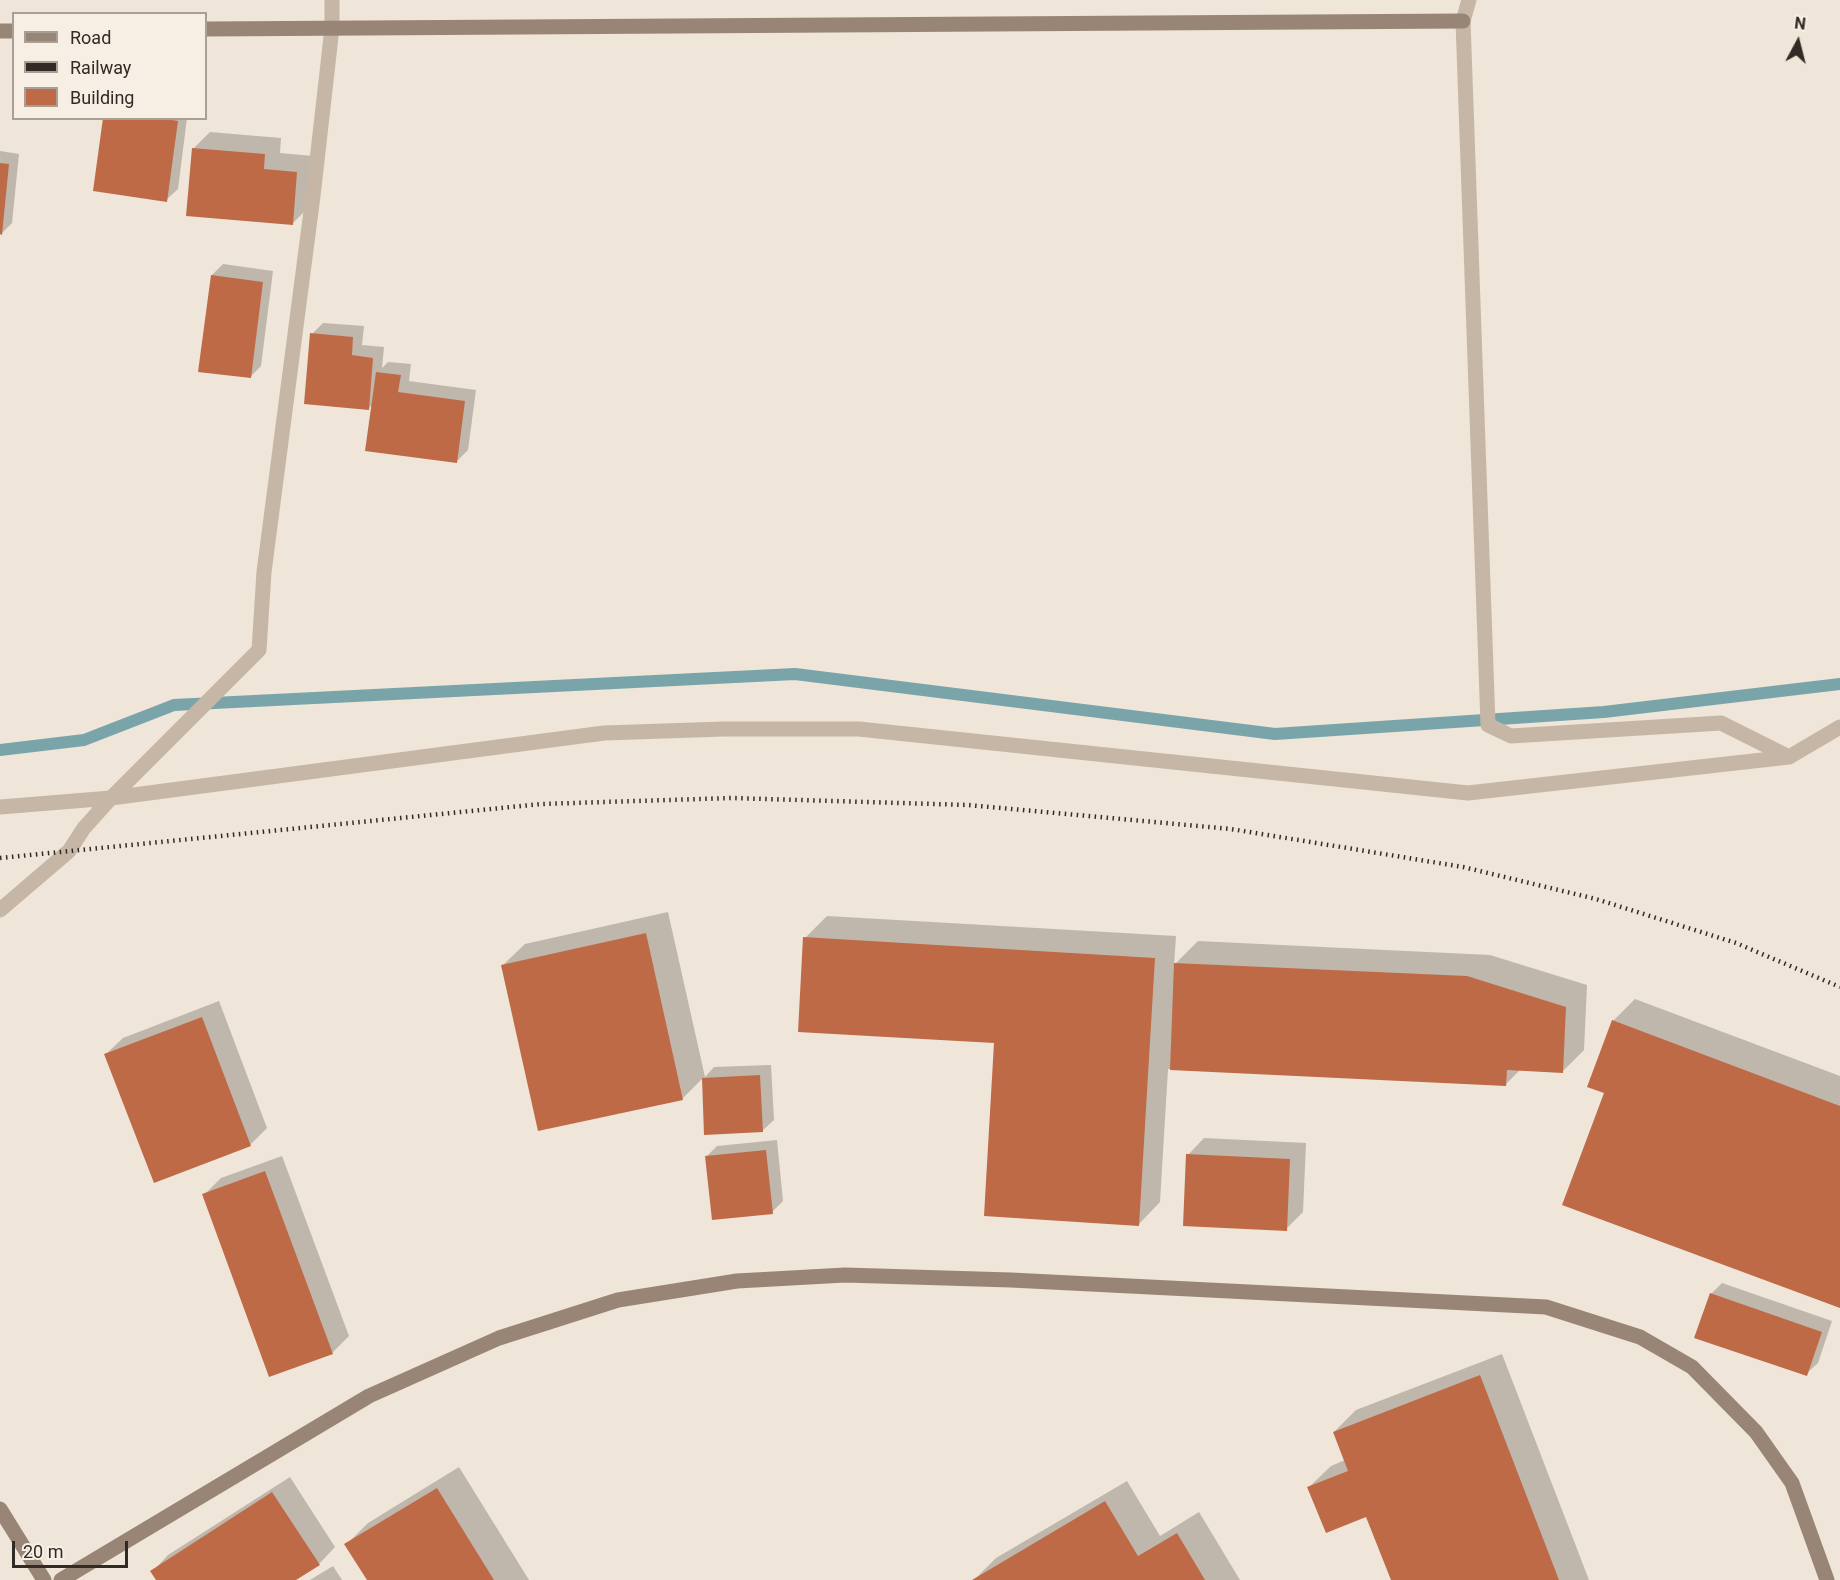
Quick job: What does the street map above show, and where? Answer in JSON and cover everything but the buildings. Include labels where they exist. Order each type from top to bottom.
[{"type":"street","points":[[0,910],[69,851],[84,828],[111,798],[259,650],[264,572],[282,447],[333,28],[332,0]]},
{"type":"street","points":[[1469,0],[1463,21],[1488,725],[1511,736],[1721,723],[1789,757]]},
{"type":"street","points":[[207,29],[1463,21]]},
{"type":"street","points":[[0,807],[111,798],[604,733],[724,729],[859,729],[1468,794],[1789,757],[1840,727]]},
{"type":"street","points":[[61,1580],[369,1396],[499,1338],[618,1300],[737,1281],[846,1275],[1011,1280],[1546,1307],[1640,1337],[1692,1367],[1756,1432],[1791,1484],[1827,1580]]},
{"type":"street","points":[[0,1509],[44,1580]]},
{"type":"waterway","points":[[0,750],[84,740],[174,705],[795,674],[1275,734],[1604,712],[1840,684]]},
{"type":"railway","points":[[0,858],[541,804],[732,798],[968,805],[1231,829],[1463,867],[1596,899],[1736,943],[1840,987]]}]
